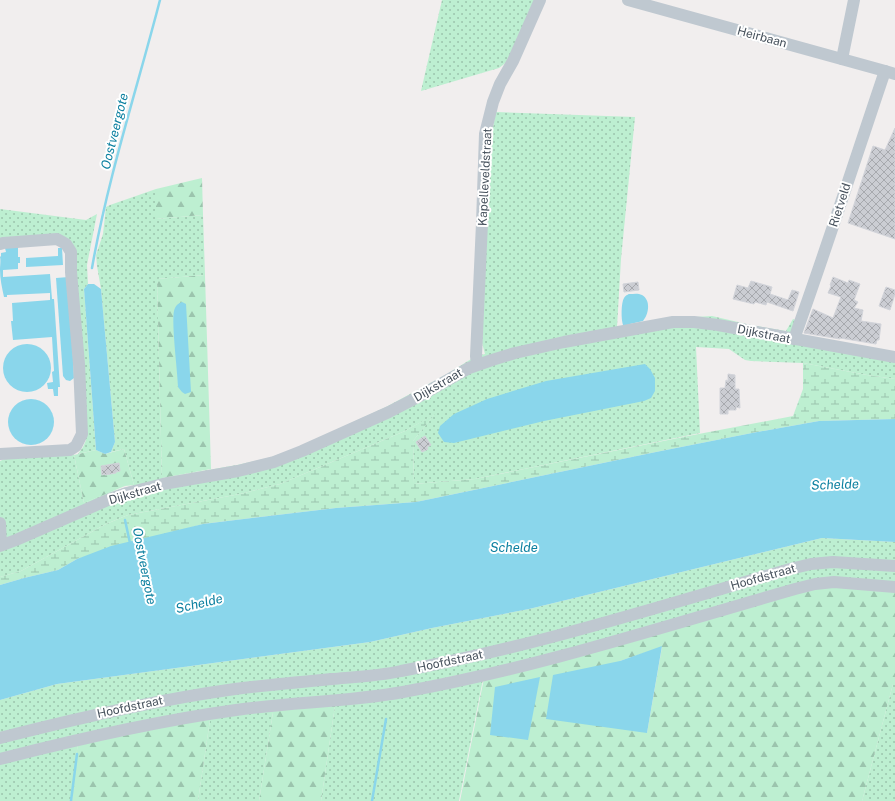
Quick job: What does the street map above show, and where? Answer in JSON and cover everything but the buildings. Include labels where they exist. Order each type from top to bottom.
[{"type":"street","name":"Kapelleveldstraat","points":[[477,364],[476,356],[485,134],[493,102],[500,84],[513,61],[540,0]]},
{"type":"street","name":"Heirbaan","points":[[628,0],[890,73]]},
{"type":"street","points":[[842,59],[854,0]]},
{"type":"street","name":"Rietveld","points":[[794,339],[819,271],[834,222],[890,73]]},
{"type":"street","points":[[0,244],[57,239],[66,244],[71,252],[71,272],[79,364],[82,434],[76,446],[70,450],[0,454]]},
{"type":"street","name":"Dijkstraat","points":[[1,546],[127,493],[163,484],[238,471],[274,462],[389,412],[418,398],[477,364],[514,353],[564,342],[674,322],[706,323],[895,357]]},
{"type":"street","points":[[0,523],[1,546]]},
{"type":"street","name":"Hoofdstraat","points":[[0,738],[170,699],[236,689],[364,677],[400,672],[567,634],[790,569],[812,564],[834,562],[895,566]]},
{"type":"street","points":[[0,759],[173,719],[238,709],[366,697],[403,692],[456,681],[580,651],[815,584],[834,582],[895,587]]},
{"type":"green space","points":[[442,0],[535,0],[508,61],[499,68],[421,91]]},
{"type":"green space","points":[[496,112],[635,117],[621,259],[617,327],[712,316],[786,331],[793,319],[798,321],[792,332],[895,359],[895,379],[803,363],[751,361],[745,360],[729,349],[696,347],[700,433],[475,479],[414,484],[413,441],[434,415],[405,431],[280,484],[240,494],[128,515],[106,524],[21,571],[0,577],[0,461],[7,458],[74,455],[84,503],[107,493],[134,485],[124,449],[111,452],[115,442],[101,289],[96,255],[103,234],[106,207],[156,189],[156,219],[203,215],[205,275],[157,279],[162,478],[269,458],[299,447],[386,407],[447,374],[476,356],[485,354],[482,343],[491,137]]},
{"type":"green space","points":[[202,178],[203,215],[156,219],[156,189]]},
{"type":"green space","points":[[0,209],[86,220],[97,214],[87,265],[88,284],[84,289],[96,450],[78,454],[86,440],[69,240],[0,239]]},
{"type":"green space","points":[[205,275],[211,469],[162,478],[157,279]]},
{"type":"green space","points":[[803,363],[895,379],[895,419],[819,421],[656,452],[416,502],[336,508],[203,524],[77,559],[58,570],[0,585],[0,577],[21,571],[106,524],[128,515],[240,494],[280,484],[405,431],[435,414],[413,441],[414,484],[475,479],[793,416],[803,389]]},
{"type":"green space","points":[[124,449],[134,485],[125,486],[84,503],[74,455],[96,450],[105,454]]},
{"type":"green space","points":[[822,538],[895,542],[895,583],[402,687],[0,755],[0,700],[57,684],[370,642],[529,609]]},
{"type":"green space","points":[[834,587],[895,592],[895,684],[893,684],[862,801],[460,801],[484,678],[795,592]],"holes":[[[662,647],[647,733],[620,661]]]},
{"type":"green space","points":[[484,674],[459,801],[321,801],[336,699]]},
{"type":"green space","points":[[893,684],[895,684],[895,801],[862,801]]},
{"type":"green space","points":[[336,699],[321,801],[259,801],[274,706]]},
{"type":"green space","points":[[274,706],[259,801],[198,801],[211,713]]},
{"type":"green space","points":[[211,713],[198,801],[72,801],[78,740]]},
{"type":"green space","points":[[78,740],[72,801],[0,801],[0,759]]},
{"type":"water","points":[[18,247],[18,257],[20,257],[20,263],[18,263],[18,269],[3,270],[3,277],[50,274],[52,299],[54,299],[60,387],[58,387],[58,396],[54,396],[53,389],[48,389],[47,383],[53,382],[52,372],[54,371],[52,337],[13,340],[11,321],[13,321],[12,303],[50,300],[50,293],[7,295],[7,297],[4,297],[0,273],[1,253],[6,252],[5,248]]},
{"type":"water","points":[[58,248],[62,248],[63,265],[26,267],[26,258],[58,256]]},
{"type":"water","points":[[69,277],[74,378],[70,381],[66,380],[63,376],[56,278]]},
{"type":"water","points":[[88,284],[94,284],[101,289],[115,442],[111,452],[105,454],[96,450],[84,289]]},
{"type":"water","points":[[629,294],[639,294],[645,297],[648,304],[648,311],[643,321],[625,326],[623,325],[622,319],[622,303],[624,298]]},
{"type":"water","points":[[182,302],[186,304],[191,392],[185,394],[178,387],[173,321],[175,307]]},
{"type":"water","points":[[27,344],[36,346],[44,351],[49,359],[51,368],[49,377],[44,385],[36,390],[27,392],[18,390],[10,385],[5,377],[3,368],[5,359],[10,351],[18,346]]},
{"type":"water","points":[[645,364],[655,378],[655,391],[651,398],[644,401],[544,421],[454,443],[444,442],[438,433],[440,426],[454,414],[487,399],[546,381]]},
{"type":"water","points":[[26,399],[36,399],[44,403],[50,409],[54,417],[54,427],[50,435],[44,441],[36,445],[26,445],[18,441],[12,435],[8,427],[8,417],[12,409],[18,403]]},
{"type":"water","name":"Schelde","points":[[895,419],[895,542],[822,538],[529,609],[370,642],[57,684],[0,700],[0,585],[58,570],[77,559],[111,546],[203,524],[336,508],[416,502],[656,452],[819,421]]},
{"type":"water","points":[[662,646],[647,733],[546,719],[553,675],[620,661]]},
{"type":"water","points":[[540,677],[528,740],[490,735],[495,687]]},
{"type":"waterway","name":"Oostveergote","points":[[92,268],[114,167],[160,0]]},
{"type":"waterway","name":"Oostveergote","points":[[125,520],[130,543]]},
{"type":"waterway","points":[[372,801],[386,719]]},
{"type":"waterway","points":[[71,801],[77,754]]}]
